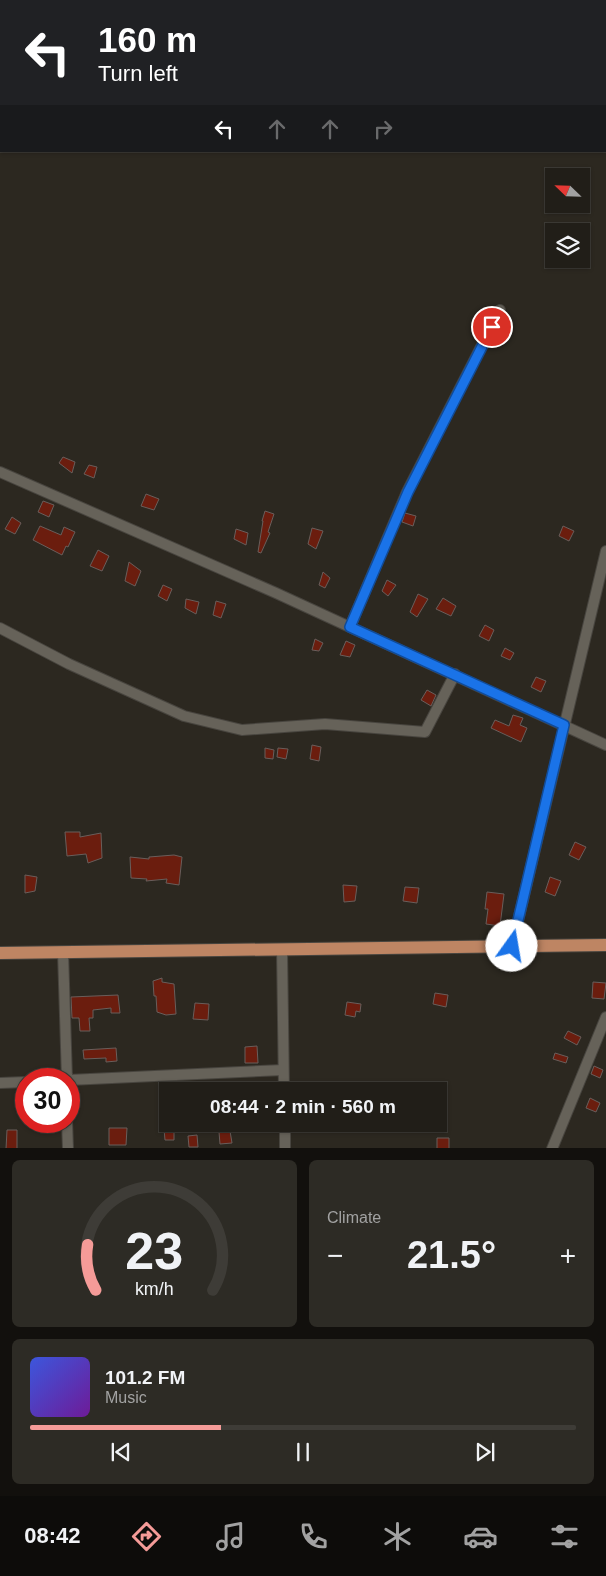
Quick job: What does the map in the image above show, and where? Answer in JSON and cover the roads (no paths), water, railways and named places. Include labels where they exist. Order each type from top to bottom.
[{"type":"main road","points":[[0,953],[606,945]]},
{"type":"street","points":[[350,627],[408,492],[500,310]]},
{"type":"street","points":[[0,472],[455,674],[606,745]]},
{"type":"street","points":[[512,946],[606,551]]},
{"type":"street","points":[[0,628],[69,664],[184,716],[242,730],[325,724],[425,732],[455,674]]},
{"type":"street","points":[[282,949],[284,1082]]},
{"type":"street","points":[[63,952],[68,1068]]},
{"type":"street","points":[[552,1148],[606,1017]]},
{"type":"street","points":[[80,1078],[283,1070]]},
{"type":"street","points":[[0,1083],[15,1082]]},
{"type":"street","points":[[285,1132],[285,1148]]},
{"type":"street","points":[[67,1133],[68,1148]]}]
